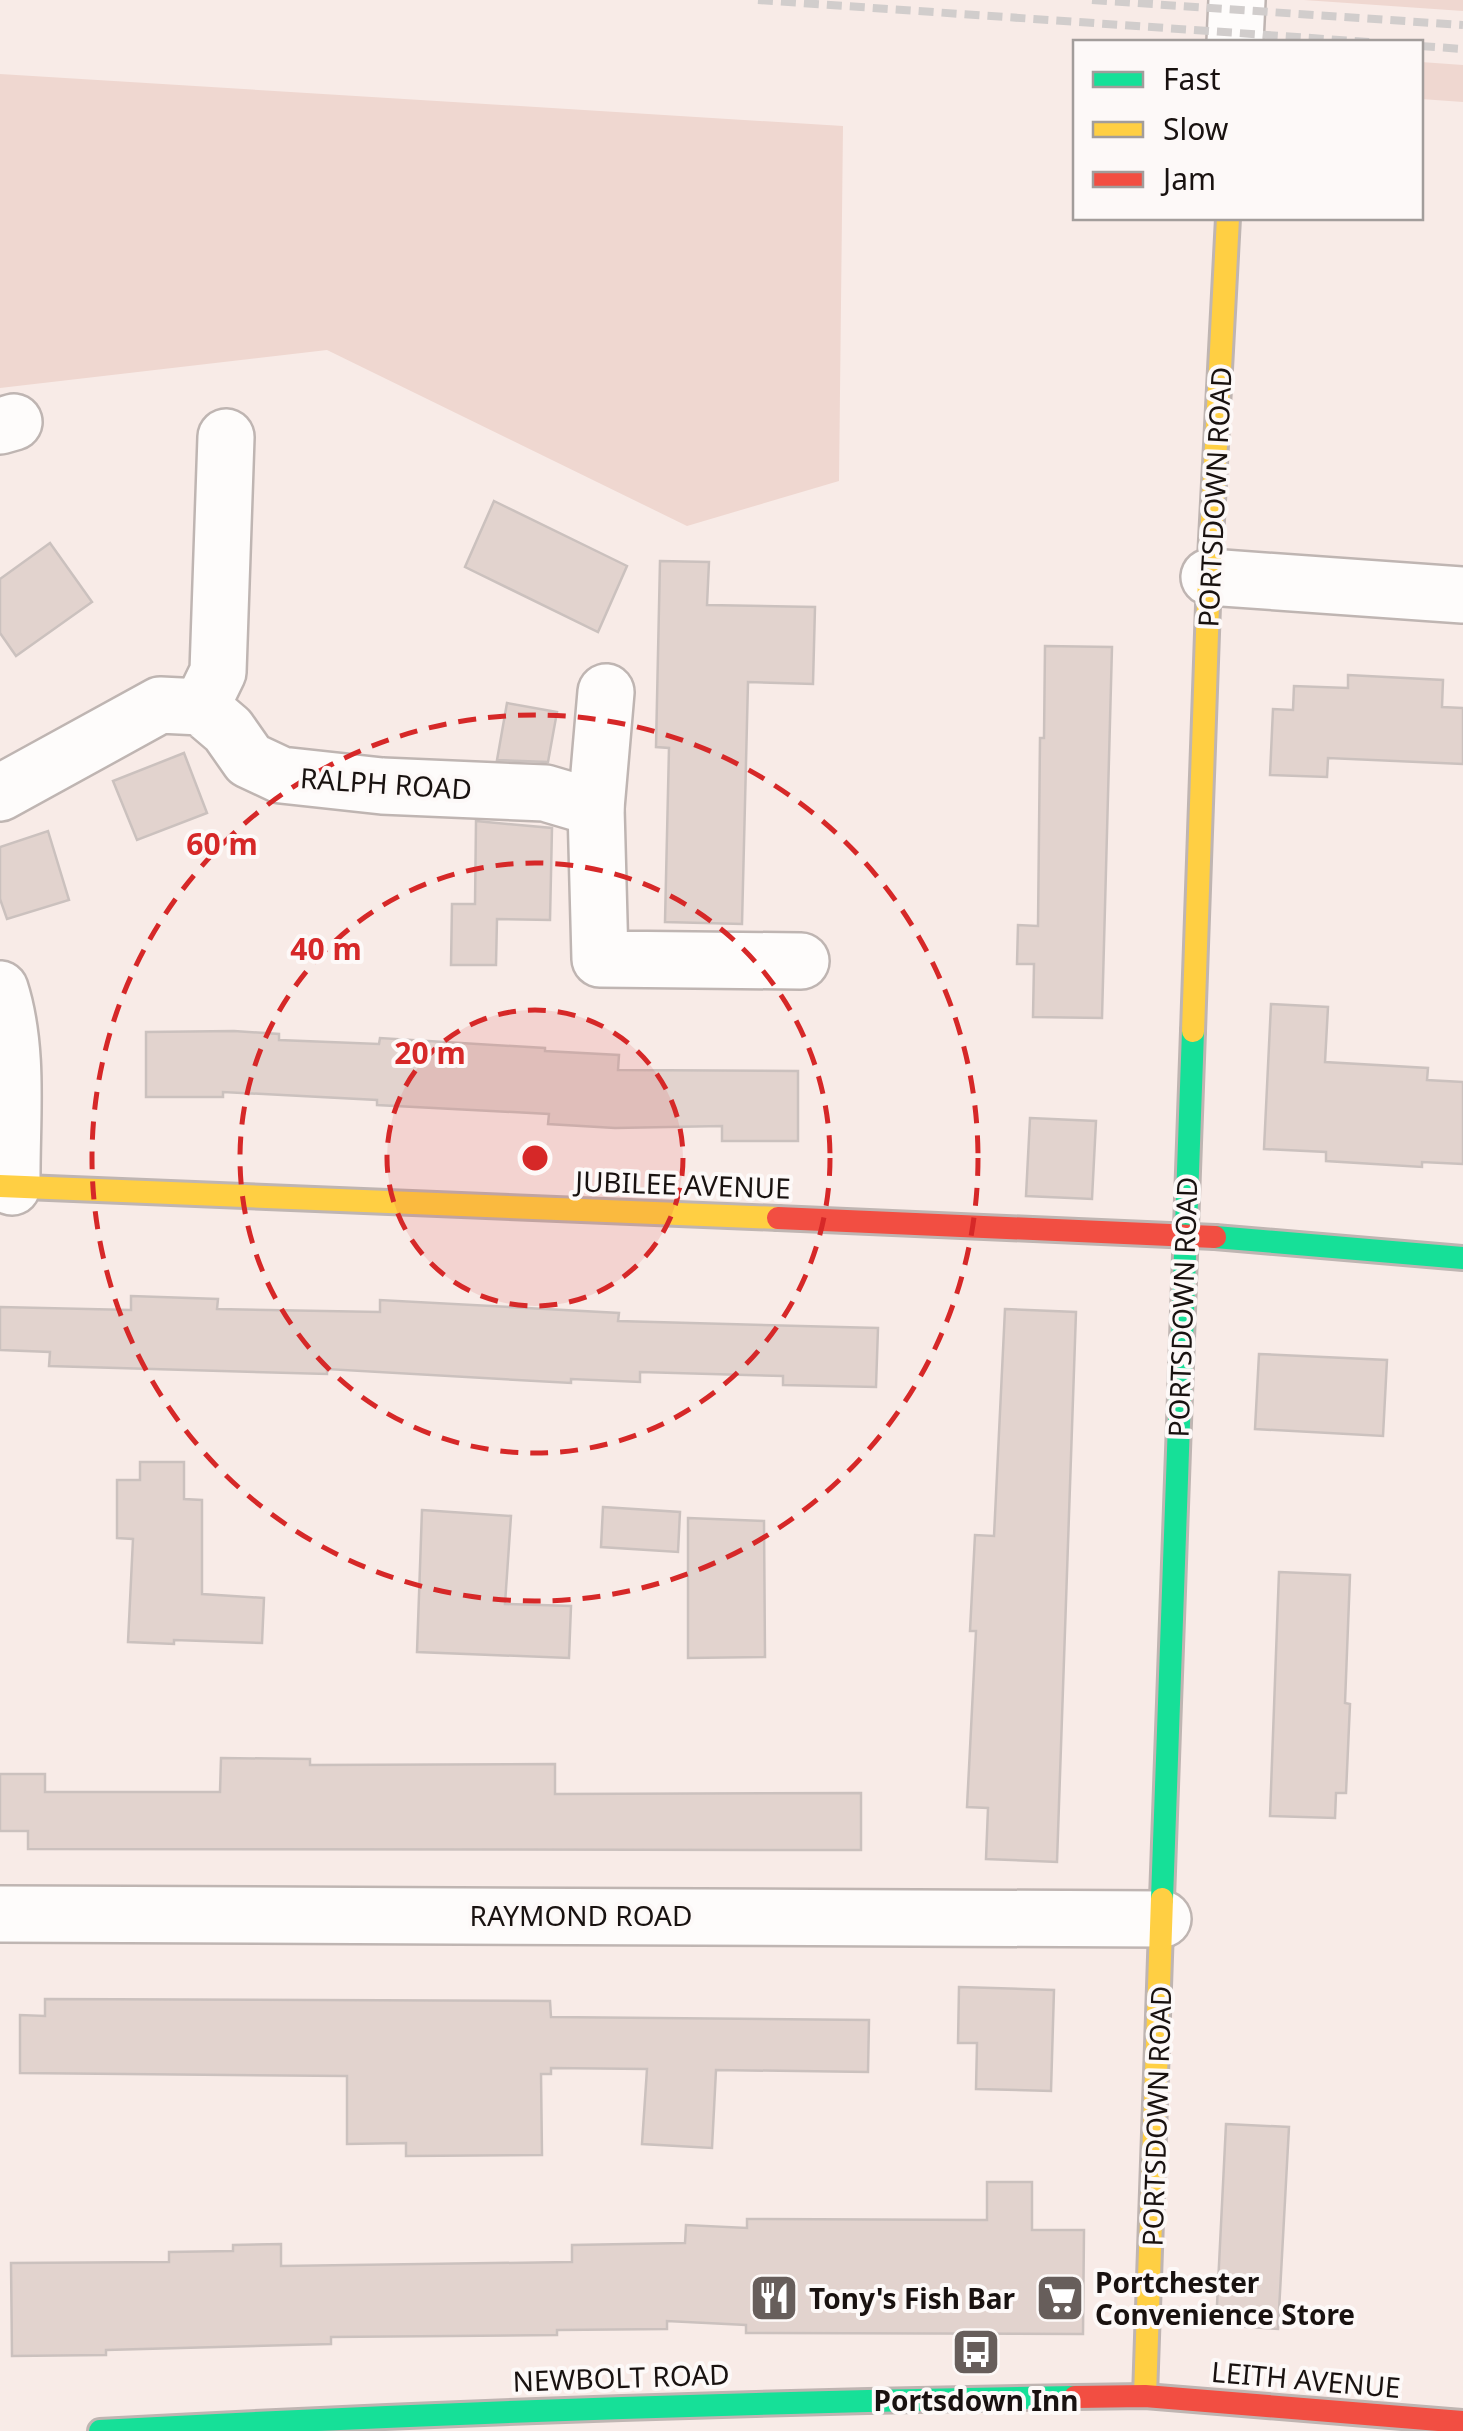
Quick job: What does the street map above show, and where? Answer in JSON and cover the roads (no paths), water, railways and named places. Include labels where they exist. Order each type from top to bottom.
[{"type":"street","points":[[1235,40],[1236,0]]},
{"type":"street","name":"PORTSDOWN ROAD","points":[[1145,2396],[1209,577],[1228,220]]},
{"type":"street","points":[[0,793],[160,705],[201,707],[218,672],[226,437]]},
{"type":"street","points":[[1209,577],[1463,594]]},
{"type":"street","points":[[606,692],[596,808],[600,959],[801,961]]},
{"type":"street","name":"RALPH ROAD","points":[[201,707],[228,730],[250,760],[281,774],[382,786],[545,793],[596,808]]},
{"type":"street","points":[[0,989],[12,1052],[6,1186]]},
{"type":"street","name":"JUBILEE AVENUE","points":[[6,1186],[1184,1234],[1463,1258]]},
{"type":"street","name":"RAYMOND ROAD","points":[[0,1914],[1163,1918]]},
{"type":"street","name":"LEITH AVENUE","points":[[1145,2396],[1354,2422],[1463,2422]]},
{"type":"street","name":"NEWBOLT ROAD","points":[[100,2431],[409,2423],[772,2402],[1145,2396]]},
{"type":"railway","points":[[758,0],[1340,40]]},
{"type":"railway","points":[[1092,0],[1463,25]]},
{"type":"railway","points":[[1423,46],[1463,49]]},
{"type":"place","name":"Tony's Fish Bar","points":[[774,2298]]},
{"type":"place","name":"Portchester Convenience Store","points":[[1060,2298]]},
{"type":"place","name":"Portsdown Inn","points":[[976,2352]]}]
